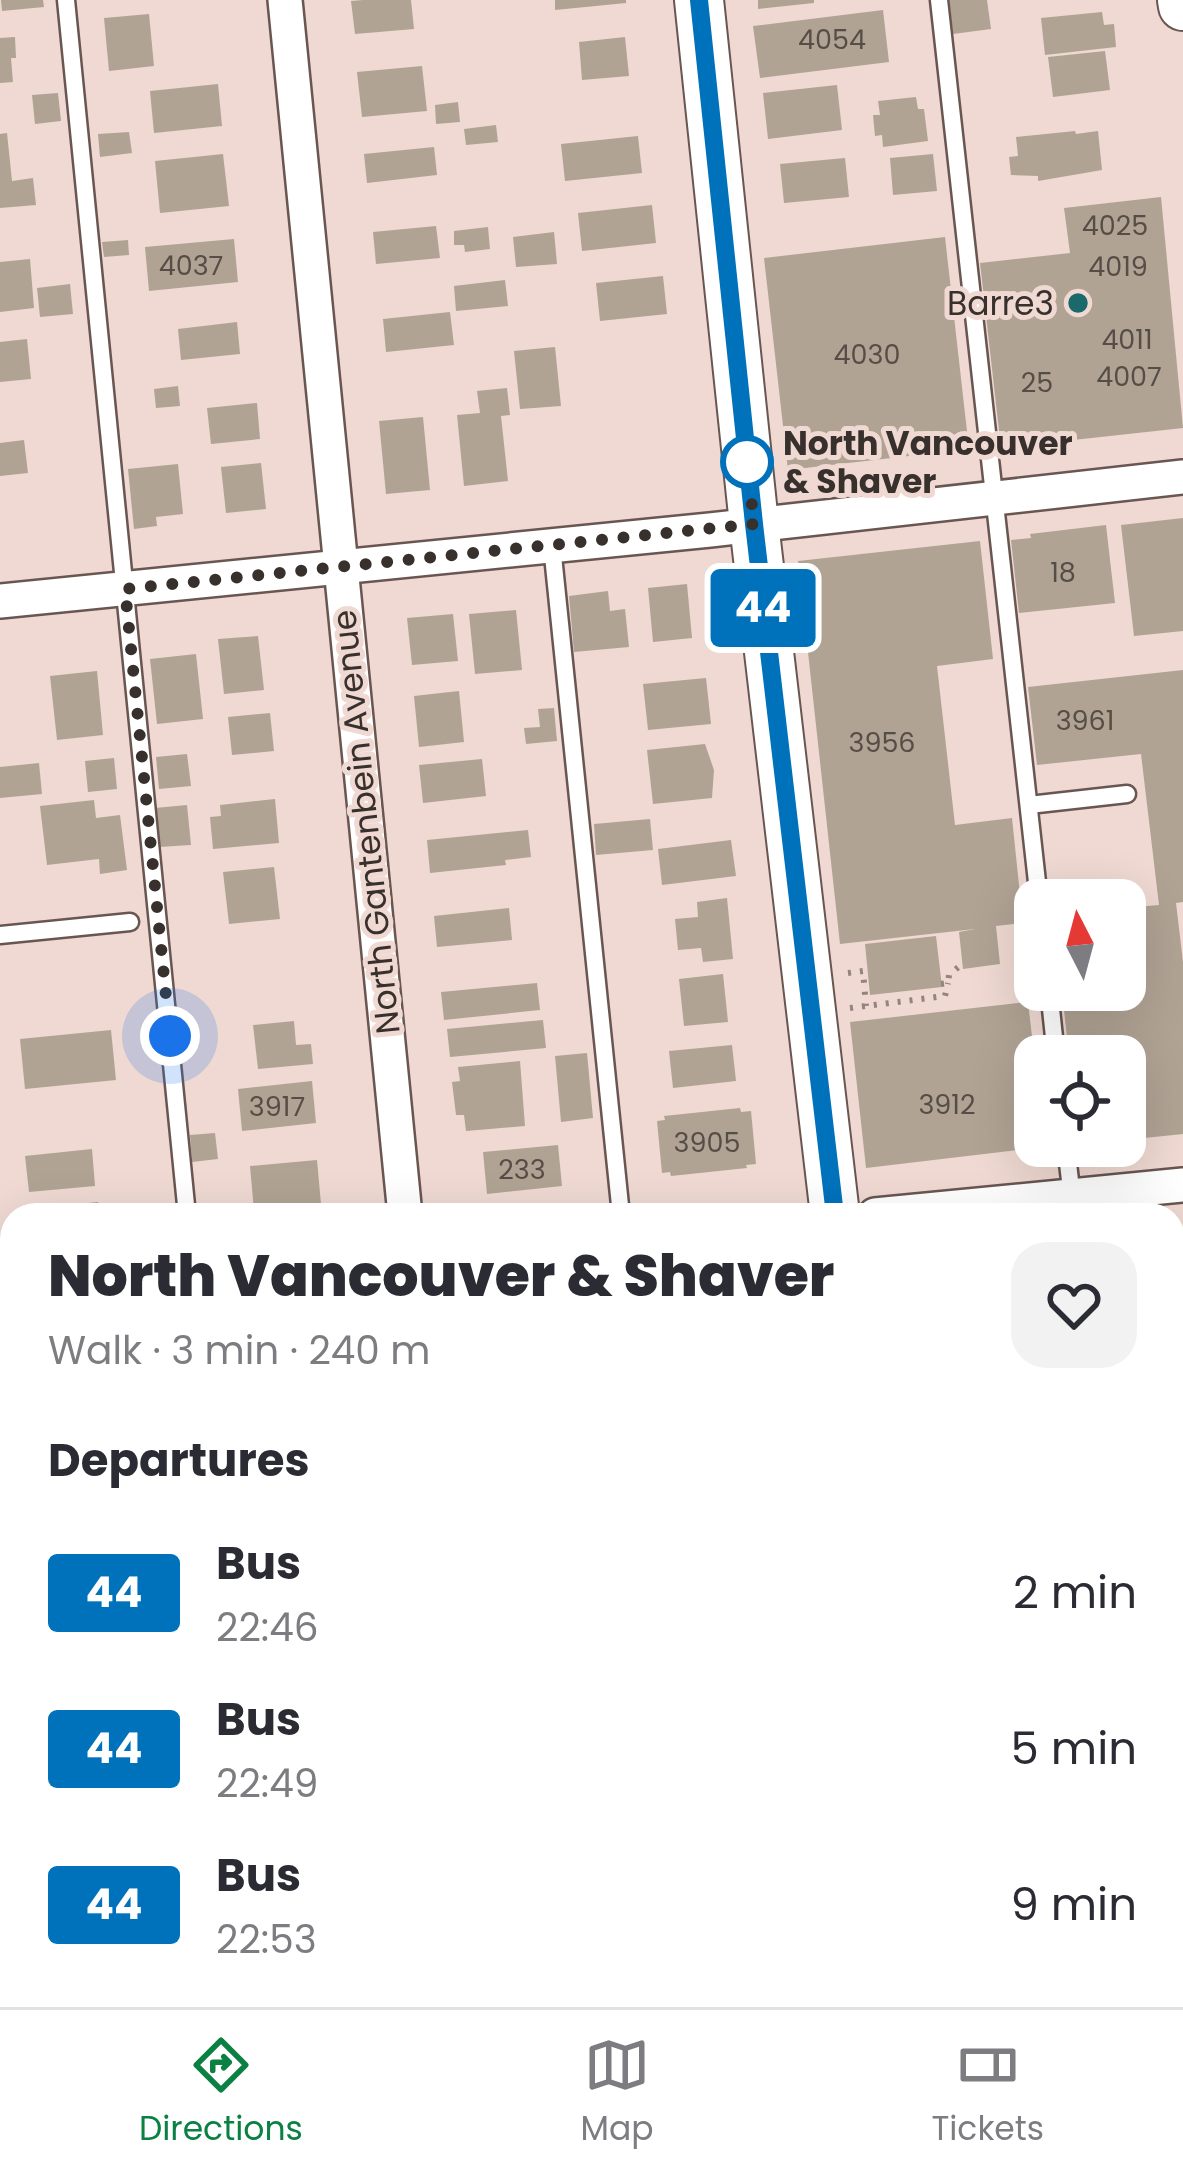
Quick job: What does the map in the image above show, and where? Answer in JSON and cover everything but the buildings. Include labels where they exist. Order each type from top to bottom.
[{"type":"main road","points":[[699,0],[834,1203]]},
{"type":"street","name":"North Gantenbein Avenue","points":[[284,0],[404,1203]]},
{"type":"street","points":[[0,601],[1183,477]]},
{"type":"street","points":[[1084,1203],[1183,1185]]},
{"type":"lane","points":[[67,0],[186,1203]]},
{"type":"lane","points":[[939,0],[1037,879]]},
{"type":"lane","points":[[552,546],[620,1203]]},
{"type":"lane","points":[[1029,805],[1127,794]]},
{"type":"lane","points":[[0,935],[130,922]]},
{"type":"lane","points":[[1068,1167],[1073,1203]]},
{"type":"path","points":[[810,1012],[945,995],[945,983],[962,964]]},
{"type":"bus line","name":"44","points":[[699,0],[833,1203]]},
{"type":"place","name":"Barre3","points":[[1078,303]]},
{"type":"place","name":"North Vancouver & Shaver","points":[[747,462]]},
{"type":"route","points":[[170,1036],[125,589],[754,524],[745,441],[747,462]]}]
